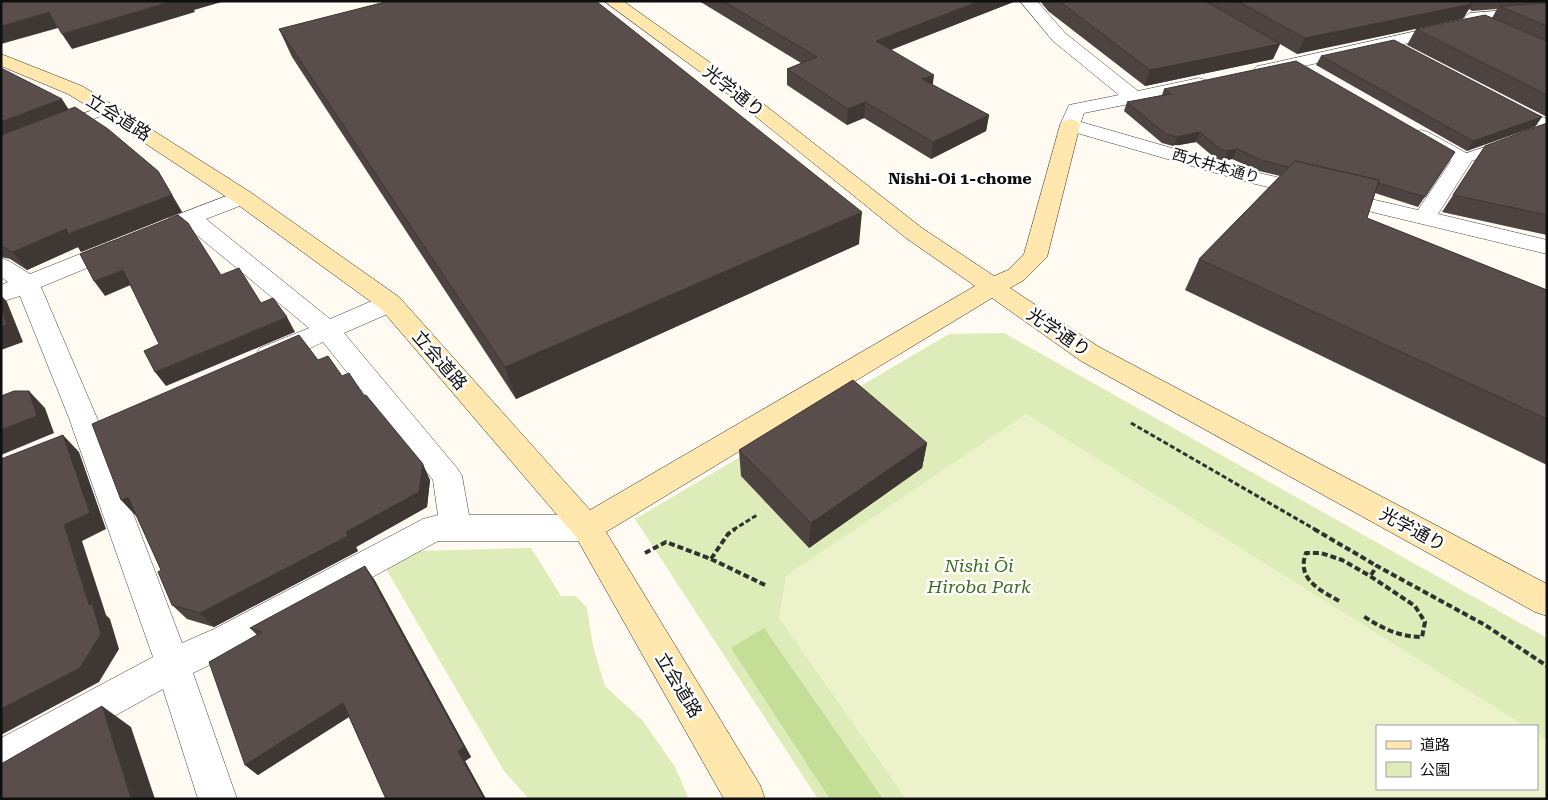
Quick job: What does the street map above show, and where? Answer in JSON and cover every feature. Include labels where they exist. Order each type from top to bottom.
[{"type":"street","name":"光学通り","points":[[612,1],[709,70],[914,233],[1090,354],[1547,601]]},
{"type":"street","points":[[1028,1],[1059,37],[1134,98]]},
{"type":"street","points":[[1246,74],[1390,42],[1470,17],[1495,31]]},
{"type":"street","points":[[1271,50],[1318,77]]},
{"type":"street","name":"立会道路","points":[[1,59],[75,90],[106,109],[242,197],[390,303],[587,528],[746,799]]},
{"type":"street","points":[[1,759],[173,665],[226,640],[434,528],[587,528],[992,287],[1016,275],[1035,257],[1070,125],[1076,109],[1218,80]]},
{"type":"street","name":"西大井本通り","points":[[1070,125],[1254,178],[1547,247]]},
{"type":"street","points":[[1403,126],[1463,159],[1424,218]]},
{"type":"street","points":[[162,229],[242,197]]},
{"type":"street","points":[[190,218],[328,330],[447,476],[456,528]]},
{"type":"street","points":[[14,288],[134,240]]},
{"type":"street","points":[[1,266],[88,433],[173,665],[218,799]]},
{"type":"street","points":[[248,364],[390,303]]},
{"type":"lane","points":[[1470,17],[1547,12]]},
{"type":"lane","points":[[1390,42],[1407,51]]},
{"type":"lane","points":[[1503,102],[1547,127]]},
{"type":"lane","points":[[54,130],[106,109]]},
{"type":"lane","points":[[1463,159],[1547,127]]},
{"type":"path","points":[[1131,423],[1377,566],[1436,596],[1522,648],[1547,666]]},
{"type":"path","points":[[711,559],[728,534],[757,515]]},
{"type":"path","points":[[611,571],[666,542],[711,559],[767,586]]},
{"type":"path","points":[[1338,601],[1319,589],[1305,575],[1302,563],[1306,554],[1321,553],[1342,560],[1415,606],[1425,622],[1422,637],[1406,637],[1384,630],[1362,615]]},
{"type":"path","points":[[1370,576],[1377,566]]},
{"type":"green space","name":"Nishi Ōi Hiroba Park","points":[[1004,333],[1547,638],[1547,799],[818,799],[635,519],[949,334]]},
{"type":"green space","name":"Nishi Ōi Hiroba Park","points":[[1026,414],[1523,725],[1376,725],[1376,790],[1538,790],[1538,734],[1547,740],[1547,799],[906,799],[779,618],[786,576]]},
{"type":"green space","points":[[531,548],[561,596],[576,596],[587,608],[593,646],[605,686],[643,721],[675,767],[689,799],[529,799],[504,771],[386,569],[419,551]]},
{"type":"green space","points":[[764,628],[883,799],[830,799],[731,648]]},
{"type":"building","points":[[1,1],[172,1],[62,34],[49,12],[1,26]]},
{"type":"building","points":[[389,1],[596,1],[862,212],[505,367],[279,29]]},
{"type":"building","points":[[723,1],[980,1],[876,41],[934,75],[922,79],[989,115],[933,142],[865,102],[848,109],[787,69],[817,57]]},
{"type":"building","points":[[1059,1],[1205,1],[1280,44],[1150,70]]},
{"type":"building","points":[[1237,1],[1468,1],[1472,4],[1305,38]]},
{"type":"building","points":[[1547,3],[1547,26],[1499,6]]},
{"type":"building","points":[[1485,15],[1547,41],[1547,95],[1416,29]]},
{"type":"building","points":[[1394,40],[1542,117],[1473,141],[1321,56]]},
{"type":"building","points":[[1296,61],[1455,152],[1425,197],[1378,183],[1379,180],[1295,161],[1289,167],[1264,161],[1237,149],[1228,151],[1220,149],[1200,132],[1177,137],[1166,134],[1127,102],[1171,94],[1164,89]]},
{"type":"building","points":[[1,68],[62,99],[1,122]]},
{"type":"building","points":[[75,107],[108,129],[158,171],[172,195],[68,234],[66,229],[13,252],[1,246],[1,135]]},
{"type":"building","points":[[1547,123],[1547,215],[1453,195],[1485,146]]},
{"type":"building","points":[[1295,161],[1379,180],[1367,218],[1547,290],[1547,419],[1199,259]]},
{"type":"building","points":[[178,215],[188,223],[221,275],[239,268],[261,303],[273,298],[287,317],[155,372],[144,351],[159,344],[123,270],[94,281],[80,254]]},
{"type":"building","points":[[1,309],[7,324],[1,327]]},
{"type":"building","points":[[299,335],[318,360],[328,356],[342,376],[349,373],[364,396],[366,395],[423,464],[419,492],[346,532],[348,536],[200,613],[172,605],[158,572],[161,570],[128,497],[121,500],[92,424]]},
{"type":"building","points":[[853,380],[927,443],[811,523],[739,450]]},
{"type":"building","points":[[14,391],[29,391],[37,416],[1,430],[1,396]]},
{"type":"building","points":[[63,435],[90,513],[64,525],[89,605],[92,603],[101,634],[80,668],[1,709],[1,459]]},
{"type":"building","points":[[365,566],[464,747],[458,751],[484,799],[386,799],[343,703],[245,765],[209,662],[262,632],[250,628]]},
{"type":"building","points":[[102,706],[131,799],[1,799],[1,764]]},
{"type":"district","name":"Nishi-Oi 1-chome","points":[[960,178]]}]
